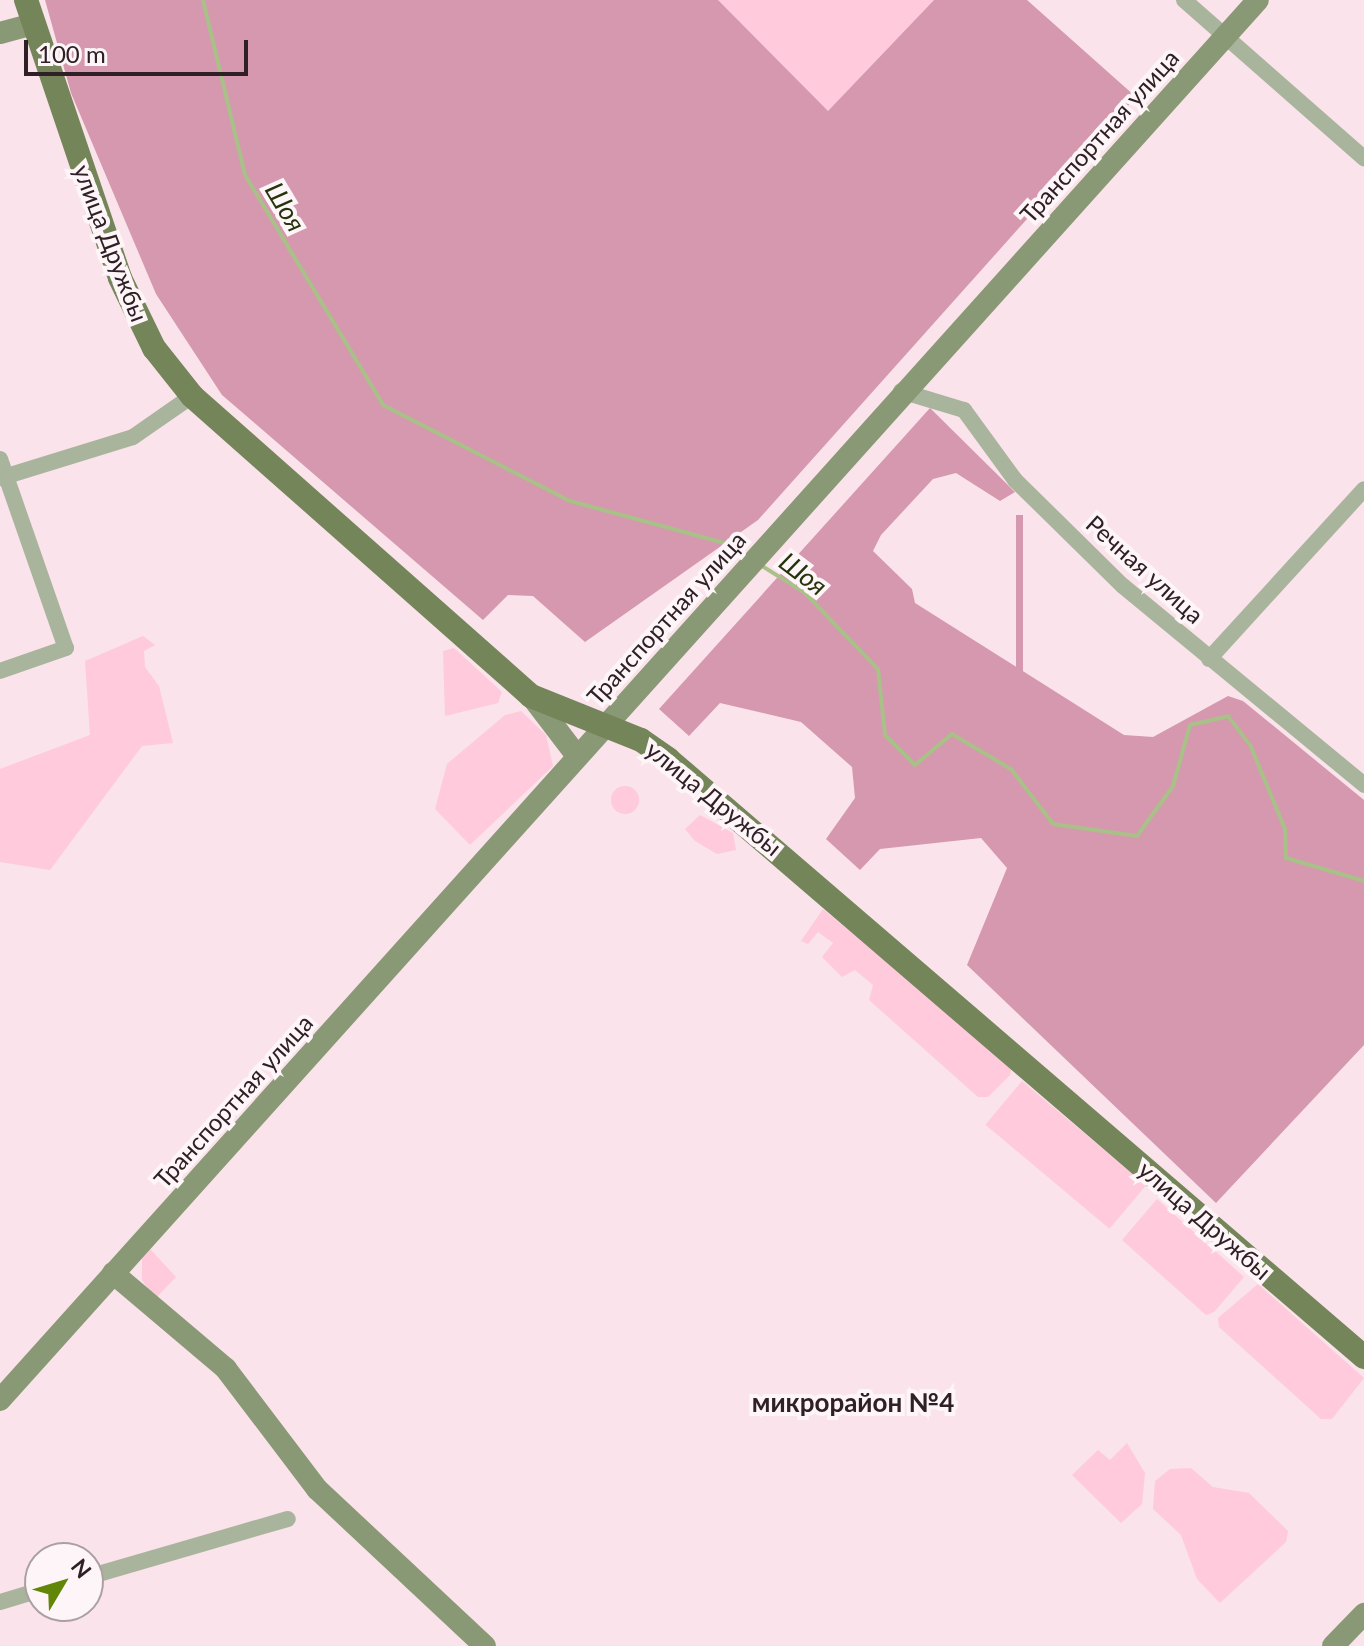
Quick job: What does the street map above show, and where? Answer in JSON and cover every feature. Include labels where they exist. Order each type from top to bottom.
[{"type":"main road","name":"улица Дружбы","points":[[26,0],[120,278],[154,348],[192,396],[531,696],[606,724],[659,752],[790,860],[1364,1357]]},
{"type":"street","points":[[1184,0],[1364,158]]},
{"type":"street","name":"Транспортная улица","points":[[0,1400],[744,572],[901,391],[1258,0]]},
{"type":"street","points":[[0,33],[33,24]]},
{"type":"street","name":"Речная улица","points":[[901,391],[964,410],[1015,480],[1209,659],[1364,785]]},
{"type":"street","points":[[0,671],[66,648],[2,471],[133,437],[192,396]]},
{"type":"street","points":[[1209,659],[1364,489]]},
{"type":"street","points":[[531,696],[577,756]]},
{"type":"street","points":[[113,1273],[226,1369],[317,1489],[485,1646]]},
{"type":"street","points":[[104,1572],[288,1519]]},
{"type":"street","points":[[0,1602],[24,1595]]},
{"type":"street","points":[[1333,1646],[1364,1614]]},
{"type":"shaded area","points":[[45,0],[718,0],[828,111],[934,0],[1027,0],[1136,97],[758,520],[585,642],[533,596],[508,595],[483,620],[222,395],[156,294],[71,93]]},
{"type":"shaded area","points":[[719,0],[934,0],[828,111],[715,4]]},
{"type":"shaded area","points":[[930,408],[1015,492],[1000,501],[956,473],[933,479],[881,535],[873,551],[912,589],[915,603],[1124,735],[1153,737],[1228,696],[1243,701],[1364,800],[1364,1045],[1216,1203],[967,965],[1007,868],[981,838],[880,849],[860,870],[826,839],[855,798],[852,767],[801,722],[720,703],[689,736],[659,709]]},
{"type":"shaded area","points":[[1016,515],[1023,515],[1023,782],[1016,782]]},
{"type":"shaded area","points":[[143,636],[155,645],[144,651],[145,667],[159,686],[173,743],[142,746],[50,870],[0,862],[0,769],[90,735],[85,661]]},
{"type":"shaded area","points":[[454,648],[502,692],[498,703],[445,716],[443,651]]},
{"type":"shaded area","points":[[521,711],[546,735],[553,766],[470,845],[435,809],[447,764],[505,715]]},
{"type":"shaded area","points":[[625,786],[635,790],[639,800],[635,810],[625,814],[615,810],[611,800],[615,790]]},
{"type":"shaded area","points":[[700,815],[733,833],[736,850],[717,854],[695,841],[685,829]]},
{"type":"shaded area","points":[[823,909],[1012,1066],[1010,1075],[988,1097],[978,1097],[869,1000],[873,985],[855,970],[842,977],[822,957],[833,943],[818,932],[808,944],[801,941]]},
{"type":"shaded area","points":[[1022,1081],[1146,1185],[1109,1229],[985,1125]]},
{"type":"shaded area","points":[[1157,1199],[1244,1277],[1214,1312],[1206,1315],[1122,1240]]},
{"type":"shaded area","points":[[150,1249],[176,1277],[155,1299],[142,1280],[142,1259]]},
{"type":"shaded area","points":[[1258,1284],[1364,1378],[1332,1419],[1321,1419],[1219,1327],[1218,1318]]},
{"type":"shaded area","points":[[1127,1443],[1145,1473],[1142,1504],[1121,1523],[1072,1475],[1098,1450],[1110,1460]]},
{"type":"shaded area","points":[[1191,1468],[1213,1487],[1249,1493],[1288,1531],[1286,1542],[1220,1603],[1197,1579],[1181,1535],[1153,1509],[1155,1481],[1170,1469]]},
{"type":"waterway","name":"Шоя","points":[[203,0],[245,175],[383,405],[570,501],[728,544],[748,557]]},
{"type":"waterway","name":"Шоя","points":[[762,566],[805,593],[878,669],[885,735],[915,765],[952,734],[1011,769],[1053,824],[1137,836],[1173,786],[1190,725],[1228,716],[1251,747],[1285,829],[1286,858],[1364,881]]},
{"type":"district","name":"микрорайон №4","points":[[853,1403]]}]
